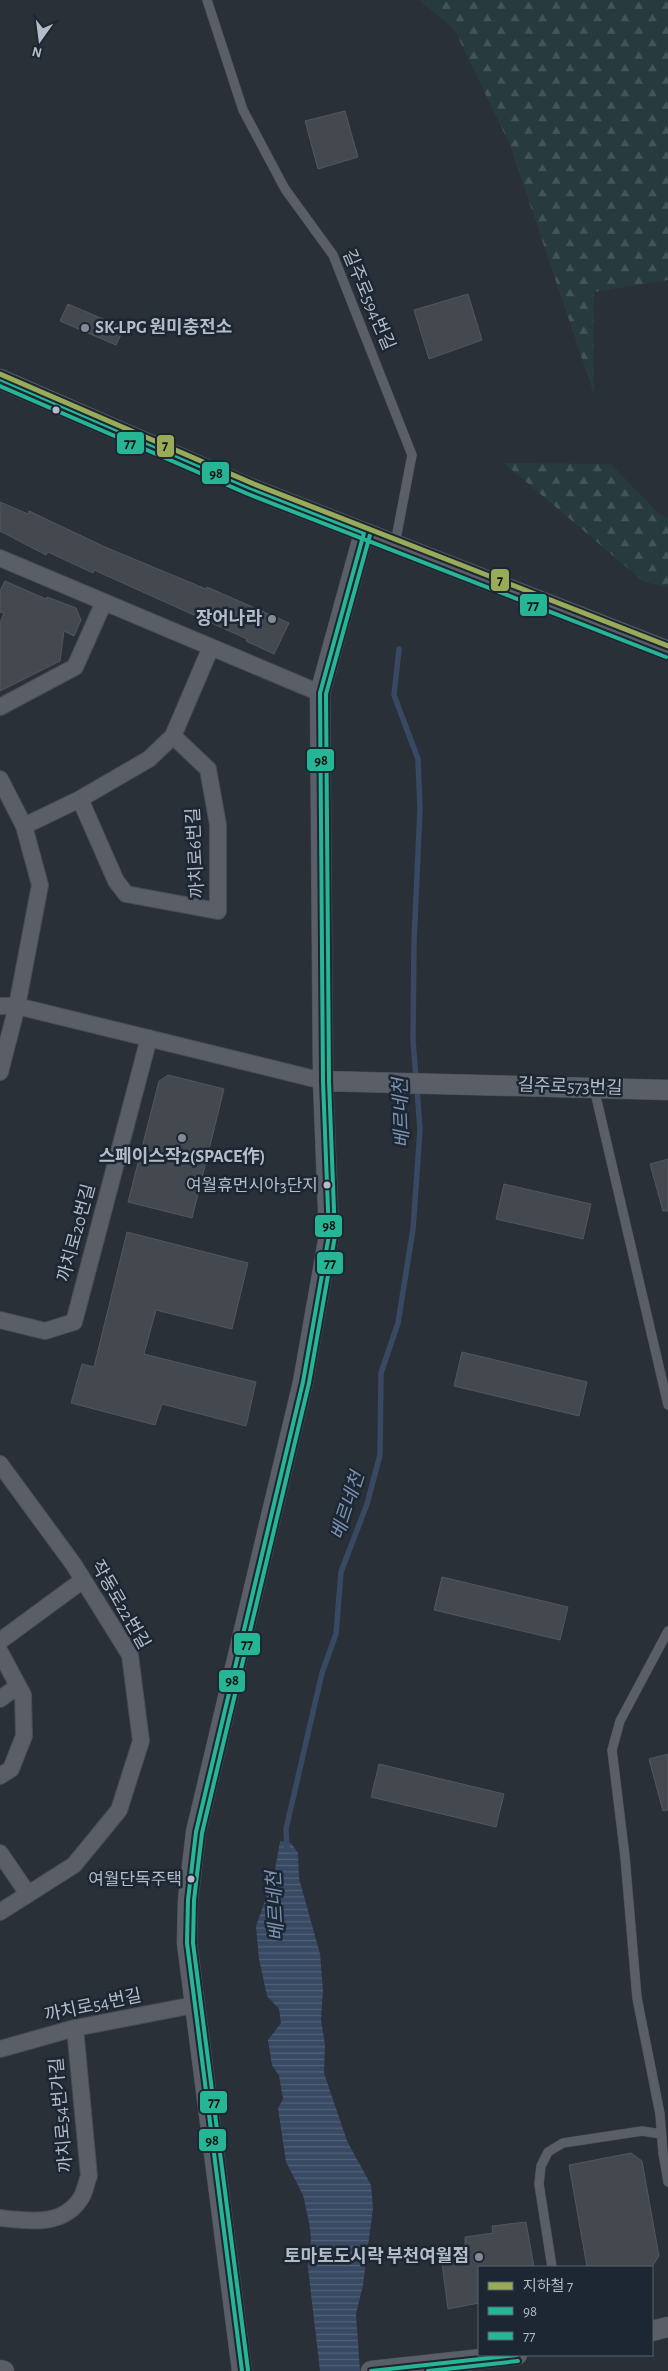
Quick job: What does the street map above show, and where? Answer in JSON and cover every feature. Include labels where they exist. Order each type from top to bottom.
[{"type":"street","points":[[0,379],[250,488],[668,651]]},
{"type":"street","points":[[242,2371],[194,2005],[187,1943],[188,1900],[196,1832],[303,1382],[329,1235],[323,1081],[320,693],[364,533]]},
{"type":"street","points":[[0,558],[320,693]]},
{"type":"street","points":[[0,707],[75,667],[104,602]]},
{"type":"street","points":[[24,826],[80,799],[149,759],[173,736],[211,647]]},
{"type":"street","name":"까치로6번길","points":[[80,799],[116,880],[126,894],[218,911],[218,824],[208,769],[173,736]]},
{"type":"street","points":[[0,779],[24,826],[40,885],[17,1006],[0,1072]]},
{"type":"street","points":[[0,1006],[17,1006],[323,1081]]},
{"type":"street","name":"까치로20번길","points":[[0,1320],[45,1332],[74,1322],[149,1038]]},
{"type":"street","name":"길주로573번길","points":[[323,1081],[668,1090]]},
{"type":"street","name":"작동로22번길","points":[[0,1464],[83,1580],[130,1655],[141,1741],[120,1810],[74,1865],[0,1912]]},
{"type":"street","points":[[0,1641],[83,1580]]},
{"type":"street","points":[[0,1652],[23,1695],[24,1736],[11,1769],[0,1776]]},
{"type":"street","points":[[0,1699],[18,1686]]},
{"type":"street","points":[[0,1853],[28,1894]]},
{"type":"street","name":"까치로54번길","points":[[0,2049],[75,2028],[194,2005]]},
{"type":"street","name":"까치로54번가길","points":[[0,2218],[36,2222],[61,2217],[81,2198],[88,2176],[75,2028]]},
{"type":"street","points":[[653,2331],[668,2327]]},
{"type":"street","points":[[371,2371],[509,2356]]},
{"type":"street","points":[[0,2370],[4,2371]]},
{"type":"lane","name":"길주로594번길","points":[[207,0],[243,110],[286,189],[333,255],[412,456],[395,545]]},
{"type":"lane","points":[[594,1088],[668,1405]]},
{"type":"lane","points":[[668,1631],[620,1721],[612,1750],[625,1857],[637,1998],[660,2114],[668,2182]]},
{"type":"lane","points":[[552,2266],[539,2184],[541,2166],[548,2152],[562,2143],[642,2131],[661,2134]]},
{"type":"green space","points":[[419,0],[668,0],[668,280],[594,292],[594,394],[510,145],[454,29]]},
{"type":"green space","points":[[504,463],[611,464],[658,513],[668,518],[668,587],[644,582]]},
{"type":"water","points":[[280,1841],[291,1843],[298,1853],[299,1878],[320,1954],[323,1990],[321,2020],[325,2045],[324,2073],[347,2141],[371,2185],[373,2208],[363,2285],[356,2314],[360,2371],[320,2371],[308,2268],[311,2238],[309,2222],[303,2195],[286,2162],[278,2108],[283,2099],[279,2076],[272,2065],[268,2040],[281,2023],[279,2009],[267,1996],[259,1959],[256,1926],[274,1876]]},
{"type":"building","points":[[345,111],[358,157],[318,169],[305,121]]},
{"type":"building","points":[[468,294],[482,340],[429,359],[414,310]]},
{"type":"building","points":[[68,304],[124,328],[116,345],[60,321]]},
{"type":"building","points":[[0,502],[28,514],[29,511],[105,547],[206,589],[207,587],[289,623],[274,654],[246,641],[247,639],[94,570],[93,573],[48,552],[46,555],[0,531]]},
{"type":"building","points":[[5,581],[46,599],[47,597],[76,608],[81,620],[74,636],[64,631],[60,661],[0,691],[0,623],[4,613],[0,612],[0,591]]},
{"type":"building","points":[[168,1075],[224,1089],[192,1218],[128,1202],[159,1081]]},
{"type":"building","points":[[668,1159],[668,1211],[663,1211],[650,1164]]},
{"type":"building","points":[[504,1184],[591,1204],[583,1239],[496,1219]]},
{"type":"building","points":[[127,1232],[248,1263],[232,1329],[156,1310],[144,1354],[256,1382],[246,1426],[162,1404],[155,1425],[71,1403],[82,1364],[94,1367]]},
{"type":"building","points":[[462,1352],[587,1382],[579,1416],[454,1386]]},
{"type":"building","points":[[442,1577],[568,1607],[560,1640],[434,1610]]},
{"type":"building","points":[[668,1754],[668,1810],[663,1811],[649,1759]]},
{"type":"building","points":[[379,1764],[504,1794],[496,1827],[371,1797]]},
{"type":"building","points":[[631,2153],[642,2161],[659,2256],[653,2266],[587,2266],[569,2165]]},
{"type":"building","points":[[526,2222],[534,2266],[478,2266],[478,2303],[448,2309],[442,2263],[458,2261],[456,2247],[465,2245],[465,2237],[493,2233],[492,2226]]},
{"type":"waterway","name":"베르네천","points":[[399,649],[394,695],[418,759],[420,809],[414,941],[413,1040],[416,1079]]},
{"type":"waterway","name":"베르네천","points":[[287,1849],[286,1829],[322,1673],[336,1634],[341,1572],[367,1504],[380,1455],[381,1373],[398,1323],[413,1229],[420,1130],[417,1088]]},
{"type":"metro line","name":"7","points":[[0,374],[254,484],[668,646]]},
{"type":"transit line","name":"98","points":[[0,379],[250,488],[364,533]]},
{"type":"transit line","name":"77","points":[[0,386],[248,494],[666,657]]},
{"type":"transit line","name":"98","points":[[242,2371],[187,1943],[188,1900],[196,1832],[303,1382],[329,1235],[323,1081],[320,693],[364,533]]},
{"type":"transit line","name":"77","points":[[248,2370],[193,1943],[194,1900],[202,1833],[309,1383],[335,1236],[329,1081],[326,694],[370,535]]},
{"type":"transit line","name":"98","points":[[371,2371],[508,2356]]},
{"type":"transit line","name":"77","points":[[428,2371],[518,2361]]},
{"type":"place","name":"SK-LPG 원미충전소","points":[[85,328]]},
{"type":"place","name":"장어나라","points":[[272,619]]},
{"type":"place","name":"스페이스작2(SPACE作)","points":[[182,1138]]},
{"type":"place","name":"여월휴먼시아3단지","points":[[327,1185]]},
{"type":"place","name":"여월단독주택","points":[[191,1879]]},
{"type":"place","name":"토마토도시락 부천여월점","points":[[479,2257]]}]
